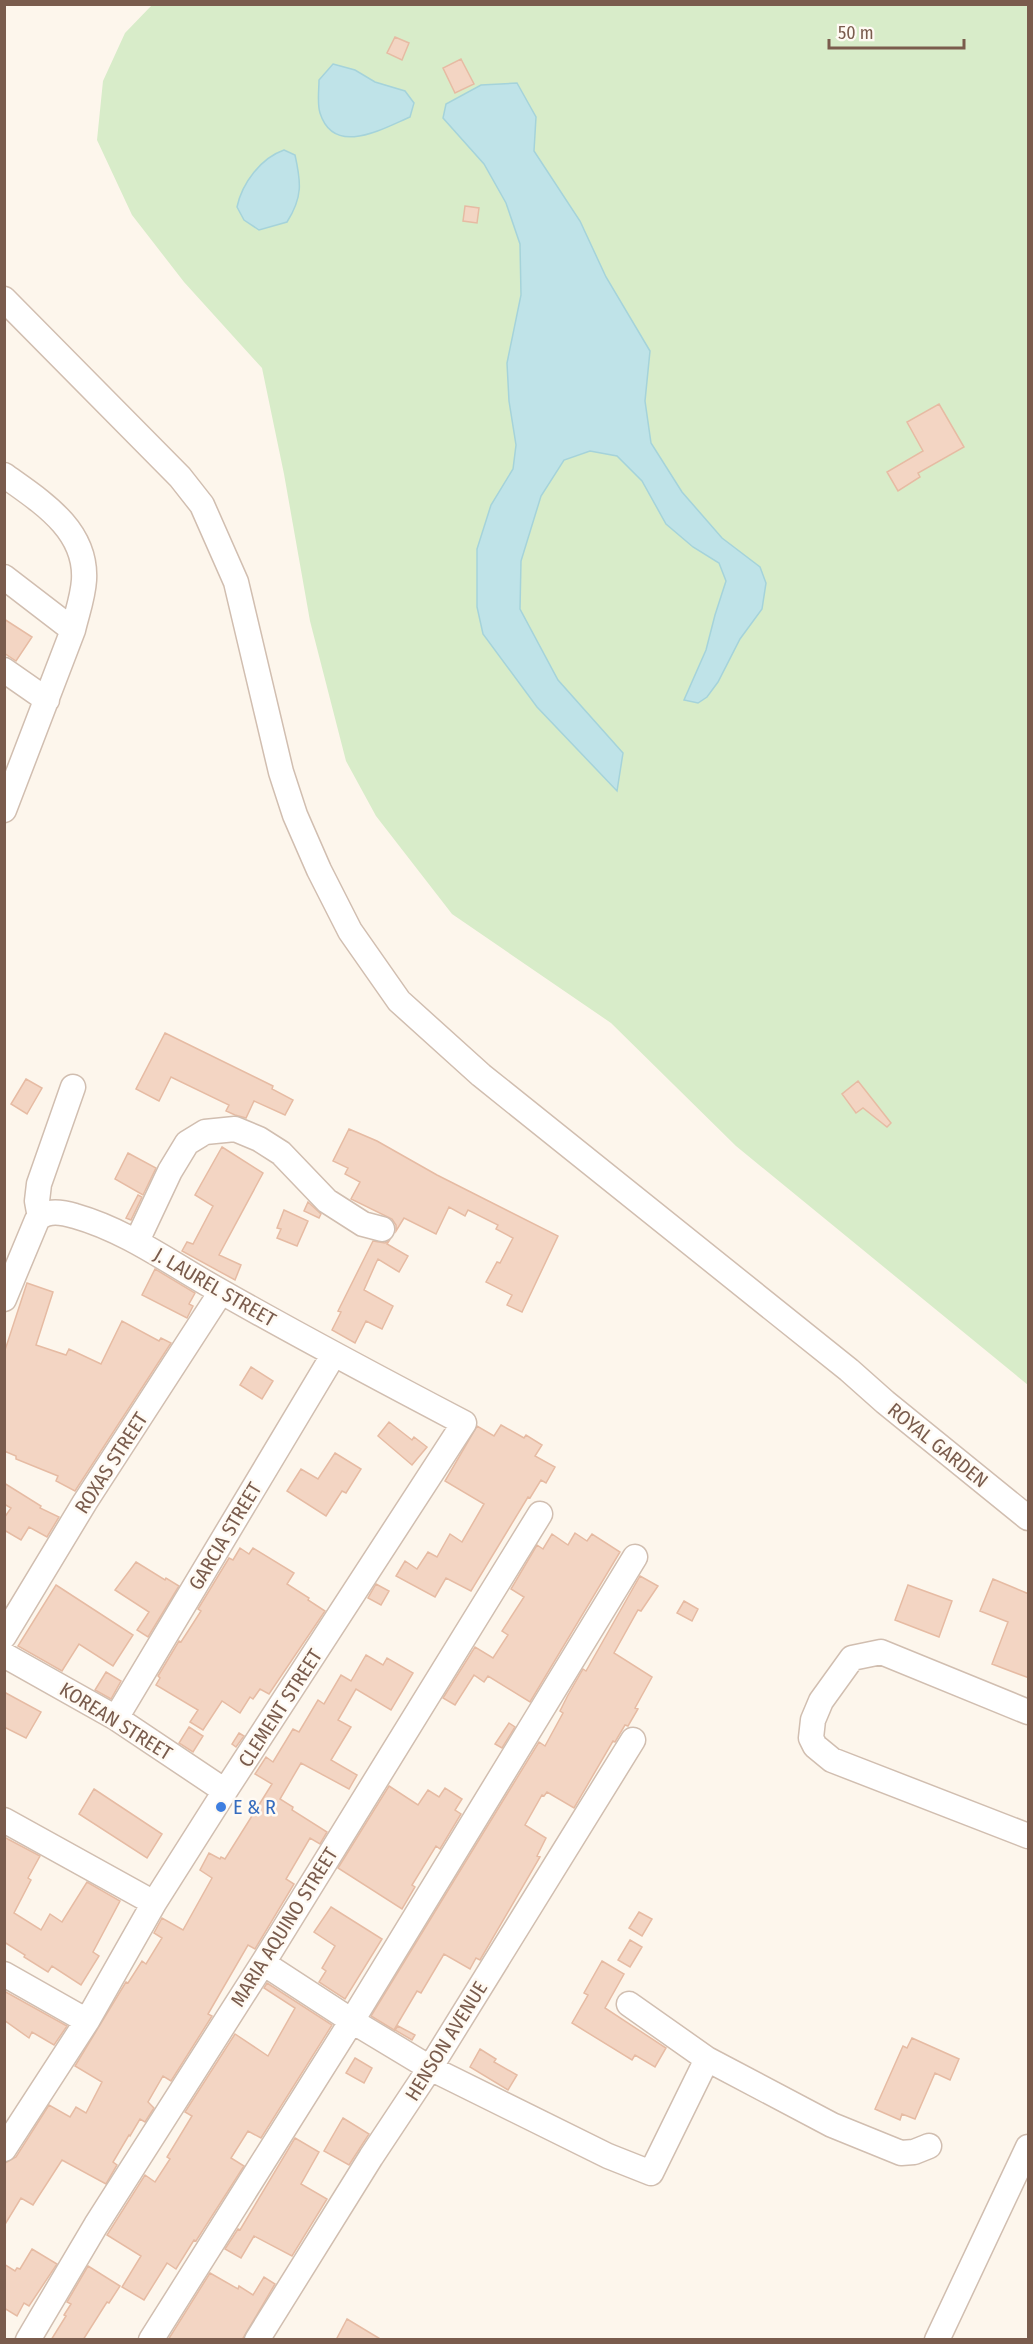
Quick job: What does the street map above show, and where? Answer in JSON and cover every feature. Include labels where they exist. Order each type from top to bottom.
[{"type":"street","name":"ROYAL GARDEN","points":[[4,299],[180,477],[202,504],[236,582],[281,772],[295,815],[319,870],[350,931],[399,1001],[481,1075],[849,1370],[885,1402],[1029,1518]]},
{"type":"street","points":[[4,475],[62,520],[77,542],[84,566],[81,602],[73,630],[47,700],[12,763],[4,810]]},
{"type":"street","points":[[4,577],[73,630]]},
{"type":"street","points":[[4,670],[47,700]]},
{"type":"street","points":[[4,1299],[37,1220],[42,1214],[39,1212],[37,1201],[39,1184],[72,1087]]},
{"type":"street","points":[[137,1241],[170,1172],[187,1143],[205,1132],[235,1129],[259,1139],[281,1153],[327,1201],[363,1224],[382,1229]]},
{"type":"street","name":"J. LAUREL STREET","points":[[42,1214],[54,1212],[76,1216],[137,1241],[169,1263],[221,1292],[464,1423]]},
{"type":"street","name":"ROXAS STREET","points":[[4,1636],[85,1502],[221,1292]]},
{"type":"street","name":"GARCIA STREET","points":[[116,1718],[334,1354]]},
{"type":"street","name":"CLEMENT STREET","points":[[7,2138],[87,2021],[154,1904],[225,1791],[464,1423]]},
{"type":"street","name":"MARIA AQUINO STREET","points":[[28,2340],[96,2224],[262,1963],[540,1514]]},
{"type":"street","points":[[151,2340],[351,2021],[635,1557]]},
{"type":"street","points":[[1027,1832],[832,1760],[814,1746],[811,1738],[813,1720],[821,1701],[852,1658],[881,1652],[1029,1712]]},
{"type":"street","name":"KOREAN STREET","points":[[4,1655],[116,1718],[225,1791]]},
{"type":"street","name":"HENSON AVENUE","points":[[257,2340],[371,2157],[430,2068],[633,1740]]},
{"type":"street","points":[[4,1820],[154,1904]]},
{"type":"street","points":[[262,1963],[351,2021],[430,2068],[494,2097],[608,2156],[651,2173],[707,2059]]},
{"type":"street","points":[[4,1974],[87,2021]]},
{"type":"street","points":[[629,2004],[707,2059],[832,2126],[901,2153],[929,2146]]},
{"type":"street","points":[[937,2340],[1028,2148]]},
{"type":"green space","points":[[152,5],[1028,5],[1028,1385],[736,1146],[611,1023],[452,914],[376,816],[346,761],[310,621],[284,474],[262,368],[184,282],[132,215],[97,140],[103,81],[125,33]]},
{"type":"water","points":[[333,64],[355,70],[375,82],[405,91],[414,103],[410,117],[373,133],[360,136],[347,137],[336,134],[327,126],[320,113],[318,101],[319,80]]},
{"type":"water","points":[[517,83],[536,117],[534,151],[580,221],[606,277],[650,351],[645,401],[651,443],[682,492],[722,538],[760,567],[766,583],[762,609],[740,639],[718,682],[707,697],[698,703],[684,700],[706,650],[726,581],[719,563],[693,547],[666,524],[642,481],[617,456],[590,451],[564,460],[541,496],[521,561],[520,609],[558,680],[623,753],[617,791],[537,707],[483,634],[477,607],[477,549],[491,505],[513,469],[516,445],[509,401],[507,363],[521,295],[520,244],[506,203],[484,164],[443,118],[446,104],[481,85]]},
{"type":"water","points":[[284,150],[295,155],[299,173],[296,205],[287,222],[259,230],[244,220],[237,207],[243,189],[254,172],[268,159]]},
{"type":"building","points":[[395,37],[409,43],[402,60],[387,53]]},
{"type":"building","points":[[461,59],[474,84],[455,93],[443,68]]},
{"type":"building","points":[[465,206],[479,208],[477,223],[463,221]]},
{"type":"building","points":[[939,404],[964,447],[918,473],[920,477],[898,491],[887,472],[923,451],[907,422]]},
{"type":"building","points":[[4,619],[32,637],[16,661],[4,653]]},
{"type":"building","points":[[165,1033],[273,1086],[272,1089],[293,1100],[285,1115],[254,1101],[246,1118],[235,1115],[226,1111],[229,1105],[171,1077],[159,1101],[136,1089]]},
{"type":"building","points":[[26,1079],[42,1088],[27,1114],[11,1104]]},
{"type":"building","points":[[858,1081],[891,1123],[887,1127],[863,1108],[856,1113],[842,1094]]},
{"type":"building","points":[[349,1129],[377,1141],[437,1175],[558,1236],[522,1312],[507,1305],[512,1295],[486,1282],[497,1262],[500,1263],[513,1238],[496,1229],[498,1225],[468,1210],[465,1216],[449,1207],[436,1234],[404,1218],[396,1231],[396,1225],[392,1219],[351,1199],[360,1182],[345,1174],[348,1168],[333,1161]]},
{"type":"building","points":[[222,1147],[263,1173],[219,1255],[241,1265],[235,1280],[182,1251],[187,1242],[193,1244],[213,1206],[195,1195]]},
{"type":"building","points":[[128,1153],[156,1168],[143,1195],[115,1179]]},
{"type":"building","points":[[138,1195],[142,1197],[131,1220],[126,1218]]},
{"type":"building","points":[[308,1202],[321,1214],[319,1218],[304,1211]]},
{"type":"building","points":[[284,1210],[308,1221],[297,1246],[277,1238],[281,1229],[277,1228]]},
{"type":"building","points":[[373,1241],[385,1243],[389,1241],[387,1244],[408,1256],[399,1272],[378,1259],[364,1290],[393,1306],[382,1329],[366,1321],[355,1343],[332,1330],[341,1312],[338,1311]]},
{"type":"building","points":[[155,1269],[195,1293],[189,1304],[193,1306],[187,1318],[142,1295]]},
{"type":"building","points":[[27,1283],[53,1292],[36,1345],[66,1355],[69,1349],[101,1364],[122,1321],[159,1341],[161,1338],[171,1343],[75,1491],[56,1481],[58,1476],[16,1459],[16,1456],[4,1451],[4,1353]]},
{"type":"building","points":[[251,1367],[273,1381],[262,1399],[240,1385]]},
{"type":"building","points":[[389,1422],[412,1440],[414,1437],[427,1447],[412,1465],[378,1436]]},
{"type":"building","points":[[501,1425],[524,1438],[526,1435],[542,1445],[535,1456],[555,1467],[546,1483],[541,1480],[530,1498],[528,1497],[471,1591],[446,1578],[435,1597],[396,1576],[405,1561],[417,1569],[428,1552],[437,1557],[450,1534],[462,1542],[484,1504],[445,1481],[477,1426],[494,1436]]},
{"type":"building","points":[[335,1453],[361,1469],[346,1493],[342,1491],[326,1516],[287,1491],[301,1469],[318,1479]]},
{"type":"building","points":[[4,1483],[41,1506],[40,1508],[59,1517],[47,1537],[29,1527],[21,1540],[4,1530],[4,1518],[11,1508],[4,1504]]},
{"type":"building","points":[[575,1533],[587,1541],[592,1534],[620,1552],[530,1702],[488,1676],[484,1682],[474,1675],[455,1705],[443,1698],[475,1647],[493,1658],[508,1635],[502,1631],[524,1597],[511,1589],[537,1545],[543,1549],[552,1534],[568,1545]]},
{"type":"building","points":[[240,1548],[249,1554],[253,1548],[294,1573],[287,1584],[325,1611],[269,1694],[260,1689],[253,1699],[250,1697],[240,1713],[222,1701],[203,1730],[190,1722],[198,1710],[156,1685],[160,1678],[158,1676],[201,1611],[198,1609],[229,1558],[233,1560]]},
{"type":"building","points":[[136,1562],[179,1586],[148,1637],[137,1630],[149,1612],[115,1590]]},
{"type":"building","points":[[640,1576],[658,1586],[641,1611],[638,1610],[614,1653],[652,1677],[635,1708],[638,1709],[628,1726],[625,1725],[615,1742],[613,1741],[574,1808],[547,1792],[544,1796],[542,1795],[525,1825],[546,1838],[537,1856],[540,1857],[480,1960],[476,1958],[470,1969],[444,1954],[421,1993],[417,1991],[394,2030],[371,2016],[539,1742],[545,1746],[563,1713],[560,1711],[568,1695],[583,1669],[586,1671]]},
{"type":"building","points":[[993,1579],[1029,1594],[1029,1678],[992,1664],[1008,1622],[980,1611]]},
{"type":"building","points":[[376,1584],[389,1591],[381,1605],[368,1598]]},
{"type":"building","points":[[56,1585],[133,1635],[113,1666],[79,1644],[62,1671],[18,1646]]},
{"type":"building","points":[[908,1585],[952,1601],[939,1637],[895,1620]]},
{"type":"building","points":[[684,1601],[698,1609],[692,1621],[677,1613]]},
{"type":"building","points":[[366,1655],[383,1665],[387,1658],[413,1673],[391,1710],[356,1689],[338,1720],[351,1727],[331,1760],[357,1775],[349,1789],[301,1763],[280,1799],[293,1807],[292,1810],[327,1832],[320,1844],[310,1838],[286,1879],[294,1884],[255,1949],[248,1945],[208,2014],[212,2016],[171,2081],[163,2076],[148,2102],[154,2108],[145,2122],[140,2119],[129,2135],[113,2162],[117,2165],[106,2184],[62,2160],[33,2205],[21,2198],[4,2226],[5,2163],[16,2157],[49,2105],[70,2117],[76,2107],[86,2113],[102,2082],[75,2066],[126,1982],[128,1983],[142,1961],[146,1964],[162,1938],[154,1933],[162,1918],[183,1930],[212,1878],[200,1870],[209,1853],[225,1859],[272,1784],[255,1774],[266,1757],[273,1762],[293,1729],[299,1732],[318,1700],[324,1704],[341,1675],[351,1681]]},
{"type":"building","points":[[106,1672],[121,1681],[111,1699],[95,1690]]},
{"type":"building","points":[[4,1692],[41,1712],[26,1738],[4,1727]]},
{"type":"building","points":[[509,1723],[515,1727],[502,1748],[495,1744]]},
{"type":"building","points":[[189,1727],[203,1736],[193,1752],[179,1743]]},
{"type":"building","points":[[239,1733],[244,1736],[236,1747],[232,1744]]},
{"type":"building","points":[[389,1786],[418,1805],[428,1790],[439,1797],[445,1788],[462,1799],[455,1810],[461,1814],[440,1849],[436,1846],[412,1885],[415,1887],[402,1909],[338,1868]]},
{"type":"building","points":[[94,1789],[162,1834],[147,1858],[79,1814]]},
{"type":"building","points":[[4,1837],[40,1856],[14,1913],[41,1930],[50,1914],[62,1922],[87,1882],[120,1901],[93,1952],[99,1956],[81,1985],[52,1966],[48,1972],[4,1942]]},
{"type":"building","points":[[331,1907],[382,1939],[345,1999],[319,1982],[326,1971],[322,1968],[335,1946],[314,1932]]},
{"type":"building","points":[[639,1912],[652,1919],[642,1936],[629,1928]]},
{"type":"building","points":[[630,1940],[642,1947],[630,1967],[618,1960]]},
{"type":"building","points":[[602,1961],[624,1974],[605,2008],[666,2048],[655,2067],[635,2055],[632,2060],[572,2023],[588,1995],[584,1993]]},
{"type":"building","points":[[267,1983],[332,2025],[261,2138],[248,2131],[231,2158],[244,2166],[196,2241],[194,2240],[176,2269],[167,2263],[144,2300],[122,2287],[141,2256],[107,2235],[145,2175],[155,2182],[170,2159],[167,2157],[192,2116],[185,2112],[235,2034],[268,2056],[295,2008],[264,1988]]},
{"type":"building","points":[[4,1991],[67,2026],[54,2045],[32,2032],[29,2038],[4,2020]]},
{"type":"building","points":[[398,2026],[415,2035],[412,2040],[395,2030]]},
{"type":"building","points":[[912,2038],[959,2059],[950,2080],[935,2073],[915,2119],[902,2114],[900,2120],[875,2109],[903,2046],[907,2048]]},
{"type":"building","points":[[480,2049],[496,2059],[494,2062],[517,2075],[508,2090],[470,2067]]},
{"type":"building","points":[[355,2058],[372,2068],[364,2083],[346,2073]]},
{"type":"building","points":[[343,2118],[369,2134],[349,2165],[324,2151]]},
{"type":"building","points":[[295,2138],[319,2152],[301,2184],[327,2199],[292,2256],[254,2236],[241,2258],[225,2249],[238,2229],[240,2230]]},
{"type":"building","points":[[32,2249],[57,2264],[29,2306],[24,2303],[17,2316],[4,2308],[4,2264],[15,2271],[17,2268],[20,2269]]},
{"type":"building","points":[[88,2266],[120,2286],[83,2340],[51,2340],[66,2316],[64,2315],[71,2304],[67,2302]]},
{"type":"building","points":[[210,2273],[253,2295],[264,2277],[275,2284],[242,2340],[168,2340]]},
{"type":"building","points":[[347,2319],[382,2340],[336,2340]]},
{"type":"place","name":"E & R","points":[[221,1807]]}]
